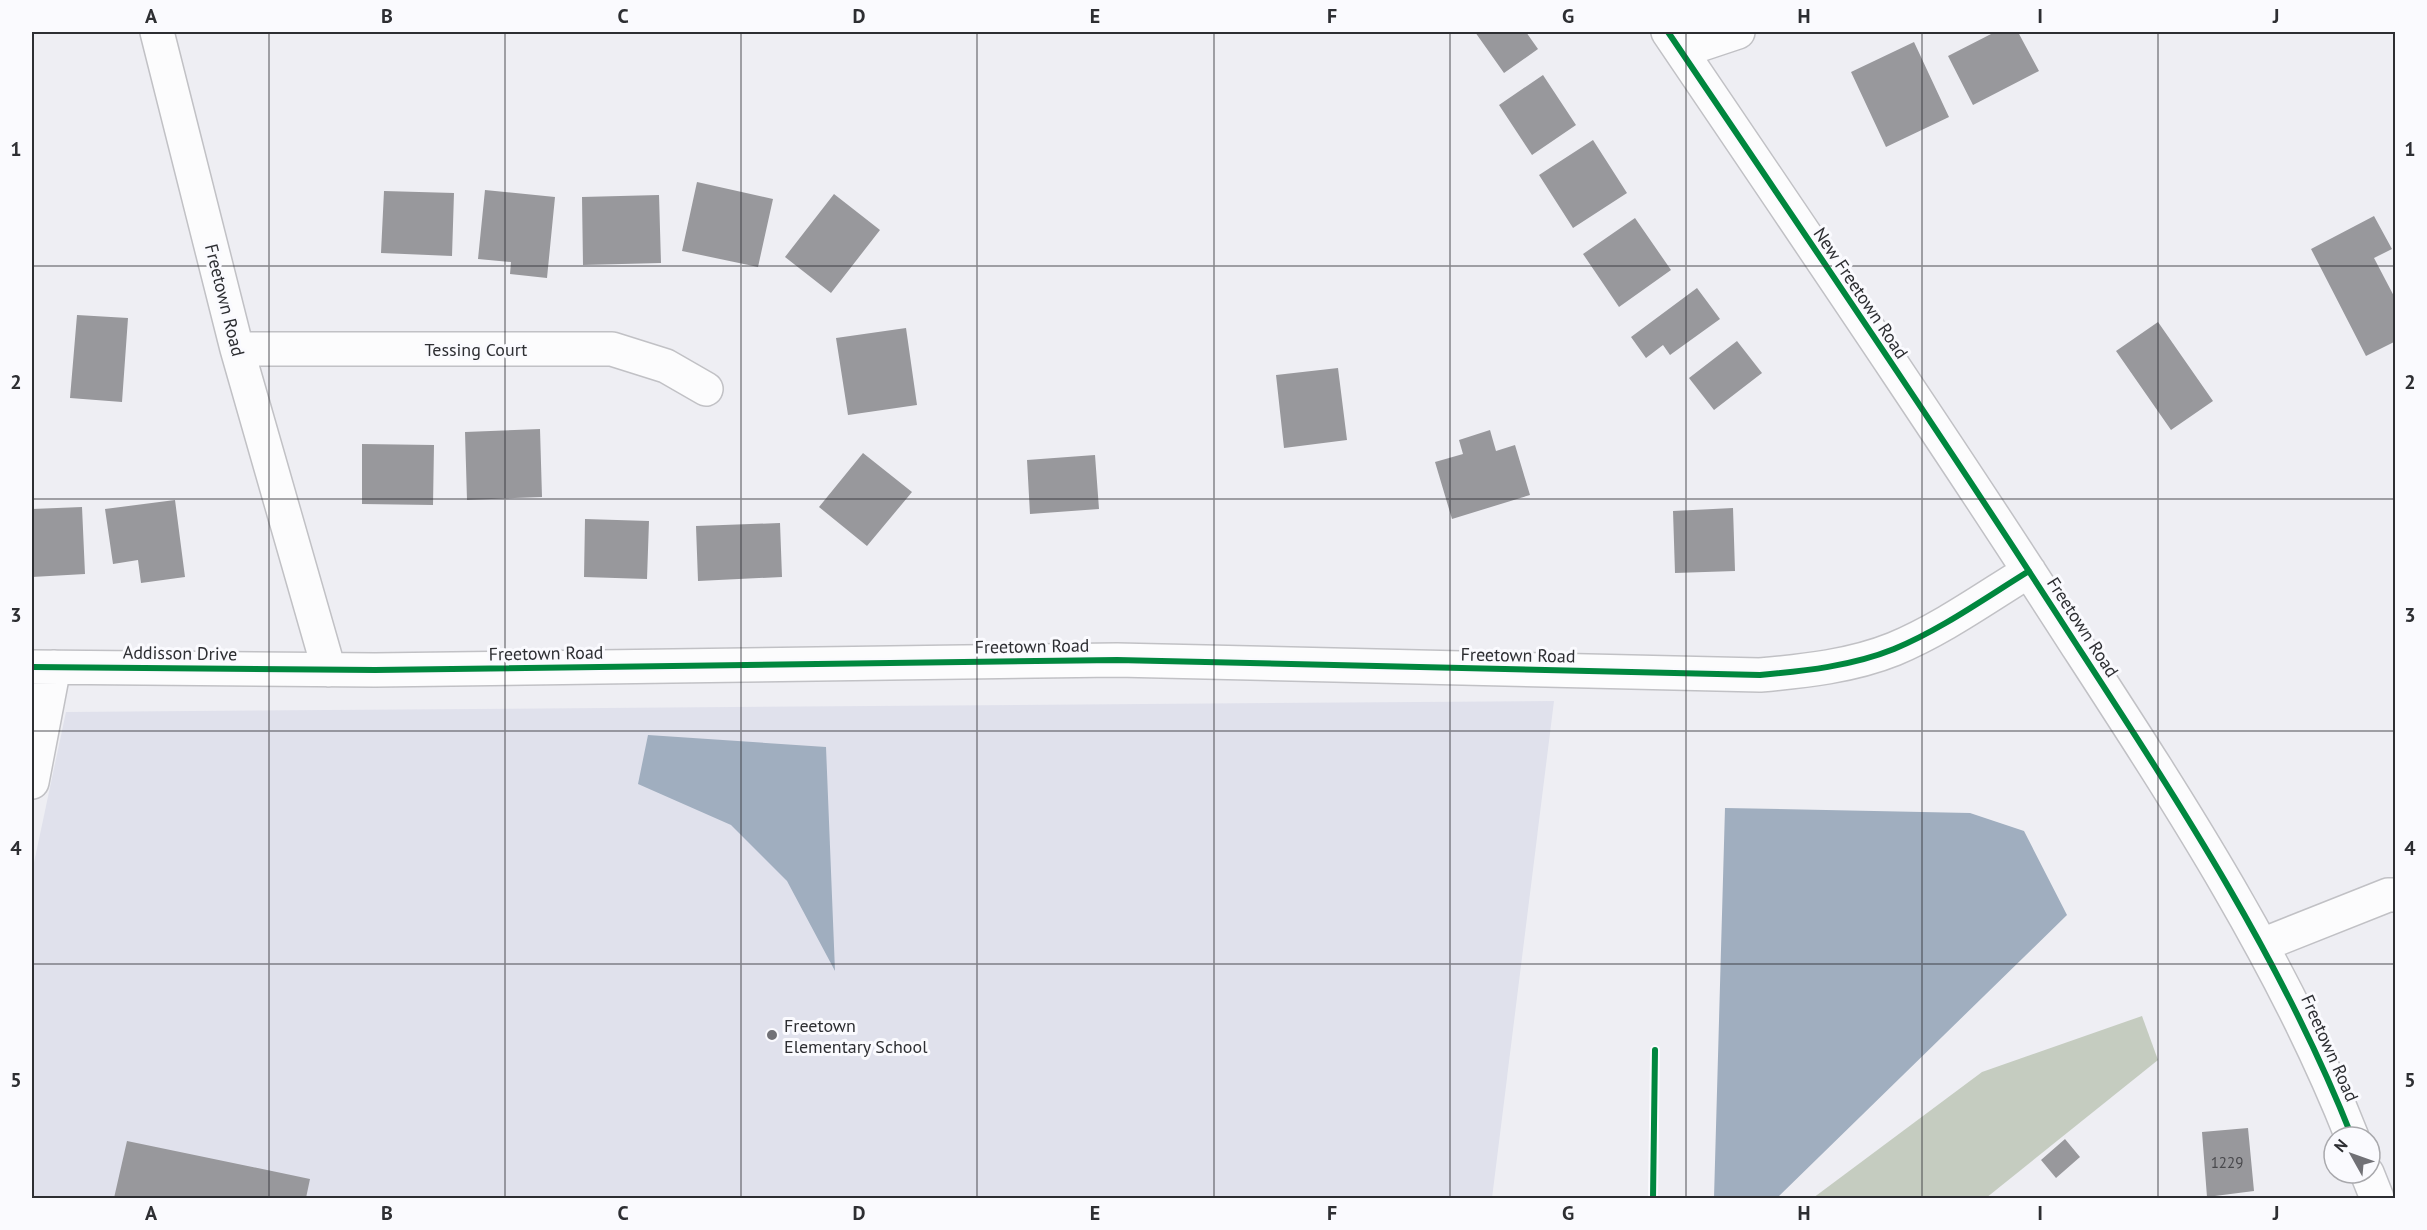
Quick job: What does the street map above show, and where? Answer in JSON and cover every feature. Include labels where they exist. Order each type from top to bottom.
[{"type":"street","name":"Freetown Road","points":[[157,32],[237,350],[329,670],[1117,660],[1760,675],[1806,671],[1850,663],[1893,649],[1934,630],[2029,571],[2180,804],[2262,945],[2310,1036],[2347,1125]]},
{"type":"street","points":[[1674,41],[1738,32]]},
{"type":"street","name":"New Freetown Road","points":[[1674,41],[2029,571]]},
{"type":"street","name":"Tessing Court","points":[[237,350],[612,350],[666,366],[706,388]]},
{"type":"street","points":[[32,782],[43,667]]},
{"type":"street","name":"Addisson Drive","points":[[43,667],[329,670]]},
{"type":"street","points":[[2262,945],[2388,895],[2396,895]]},
{"type":"shaded area","name":"Freetown Elementary School","points":[[1554,701],[1492,1198],[32,1198],[32,872],[66,712]]},
{"type":"shaded area","points":[[2142,1016],[2158,1060],[1986,1198],[1813,1198],[1982,1072]]},
{"type":"water","points":[[648,735],[826,747],[835,971],[787,881],[731,825],[638,784]]},
{"type":"water","points":[[1725,808],[1970,813],[2024,831],[2067,915],[1777,1198],[1714,1198]]},
{"type":"building","points":[[1475,32],[1526,32],[1538,49],[1504,73]]},
{"type":"building","points":[[1995,32],[2018,32],[2039,71],[1973,105],[1948,56]]},
{"type":"building","points":[[1914,42],[1949,117],[1886,147],[1851,72]]},
{"type":"building","points":[[1543,75],[1576,125],[1532,155],[1499,105]]},
{"type":"building","points":[[1593,140],[1627,193],[1573,228],[1539,175]]},
{"type":"building","points":[[697,182],[773,199],[758,267],[682,251]]},
{"type":"building","points":[[485,190],[555,197],[547,278],[510,274],[511,262],[478,259]]},
{"type":"building","points":[[384,191],[454,193],[452,256],[381,253]]},
{"type":"building","points":[[834,194],[880,230],[831,293],[785,257]]},
{"type":"building","points":[[659,195],[661,263],[583,265],[582,197]]},
{"type":"building","points":[[2374,216],[2392,249],[2374,258],[2396,300],[2396,341],[2366,356],[2311,249]]},
{"type":"building","points":[[1635,218],[1671,270],[1619,307],[1583,254]]},
{"type":"building","points":[[1697,288],[1720,319],[1670,355],[1663,345],[1646,358],[1631,337]]},
{"type":"building","points":[[77,315],[128,318],[122,402],[70,398]]},
{"type":"building","points":[[2158,322],[2213,401],[2171,430],[2116,351]]},
{"type":"building","points":[[906,328],[917,405],[848,415],[836,338]]},
{"type":"building","points":[[1737,341],[1762,373],[1714,410],[1689,378]]},
{"type":"building","points":[[1338,368],[1347,440],[1284,448],[1276,375]]},
{"type":"building","points":[[540,429],[542,497],[467,500],[465,432]]},
{"type":"building","points":[[1490,430],[1496,451],[1515,445],[1530,495],[1452,519],[1435,462],[1463,454],[1459,440]]},
{"type":"building","points":[[362,444],[434,445],[433,505],[362,504]]},
{"type":"building","points":[[863,453],[912,492],[867,546],[819,507]]},
{"type":"building","points":[[1095,455],[1099,509],[1030,514],[1027,460]]},
{"type":"building","points":[[175,500],[185,577],[141,583],[138,560],[113,564],[105,509]]},
{"type":"building","points":[[82,507],[85,574],[32,577],[32,509]]},
{"type":"building","points":[[1733,508],[1735,571],[1675,573],[1673,511]]},
{"type":"building","points":[[585,519],[649,521],[647,579],[584,577]]},
{"type":"building","points":[[780,523],[782,577],[698,581],[696,526]]},
{"type":"building","points":[[2248,1128],[2254,1191],[2207,1197],[2202,1132]]},
{"type":"building","points":[[2065,1139],[2080,1157],[2056,1178],[2041,1160]]},
{"type":"building","points":[[127,1141],[310,1179],[306,1198],[114,1198]]},
{"type":"cycle path","points":[[1668,32],[1977,492],[2191,825],[2262,946],[2325,1072],[2347,1125]]},
{"type":"cycle path","points":[[32,667],[375,670],[1117,660],[1760,675],[1845,664],[1894,649],[1946,623],[2029,571]]},
{"type":"cycle path","points":[[1653,1198],[1655,1050]]},
{"type":"place","name":"Freetown Elementary School","points":[[772,1035]]}]
